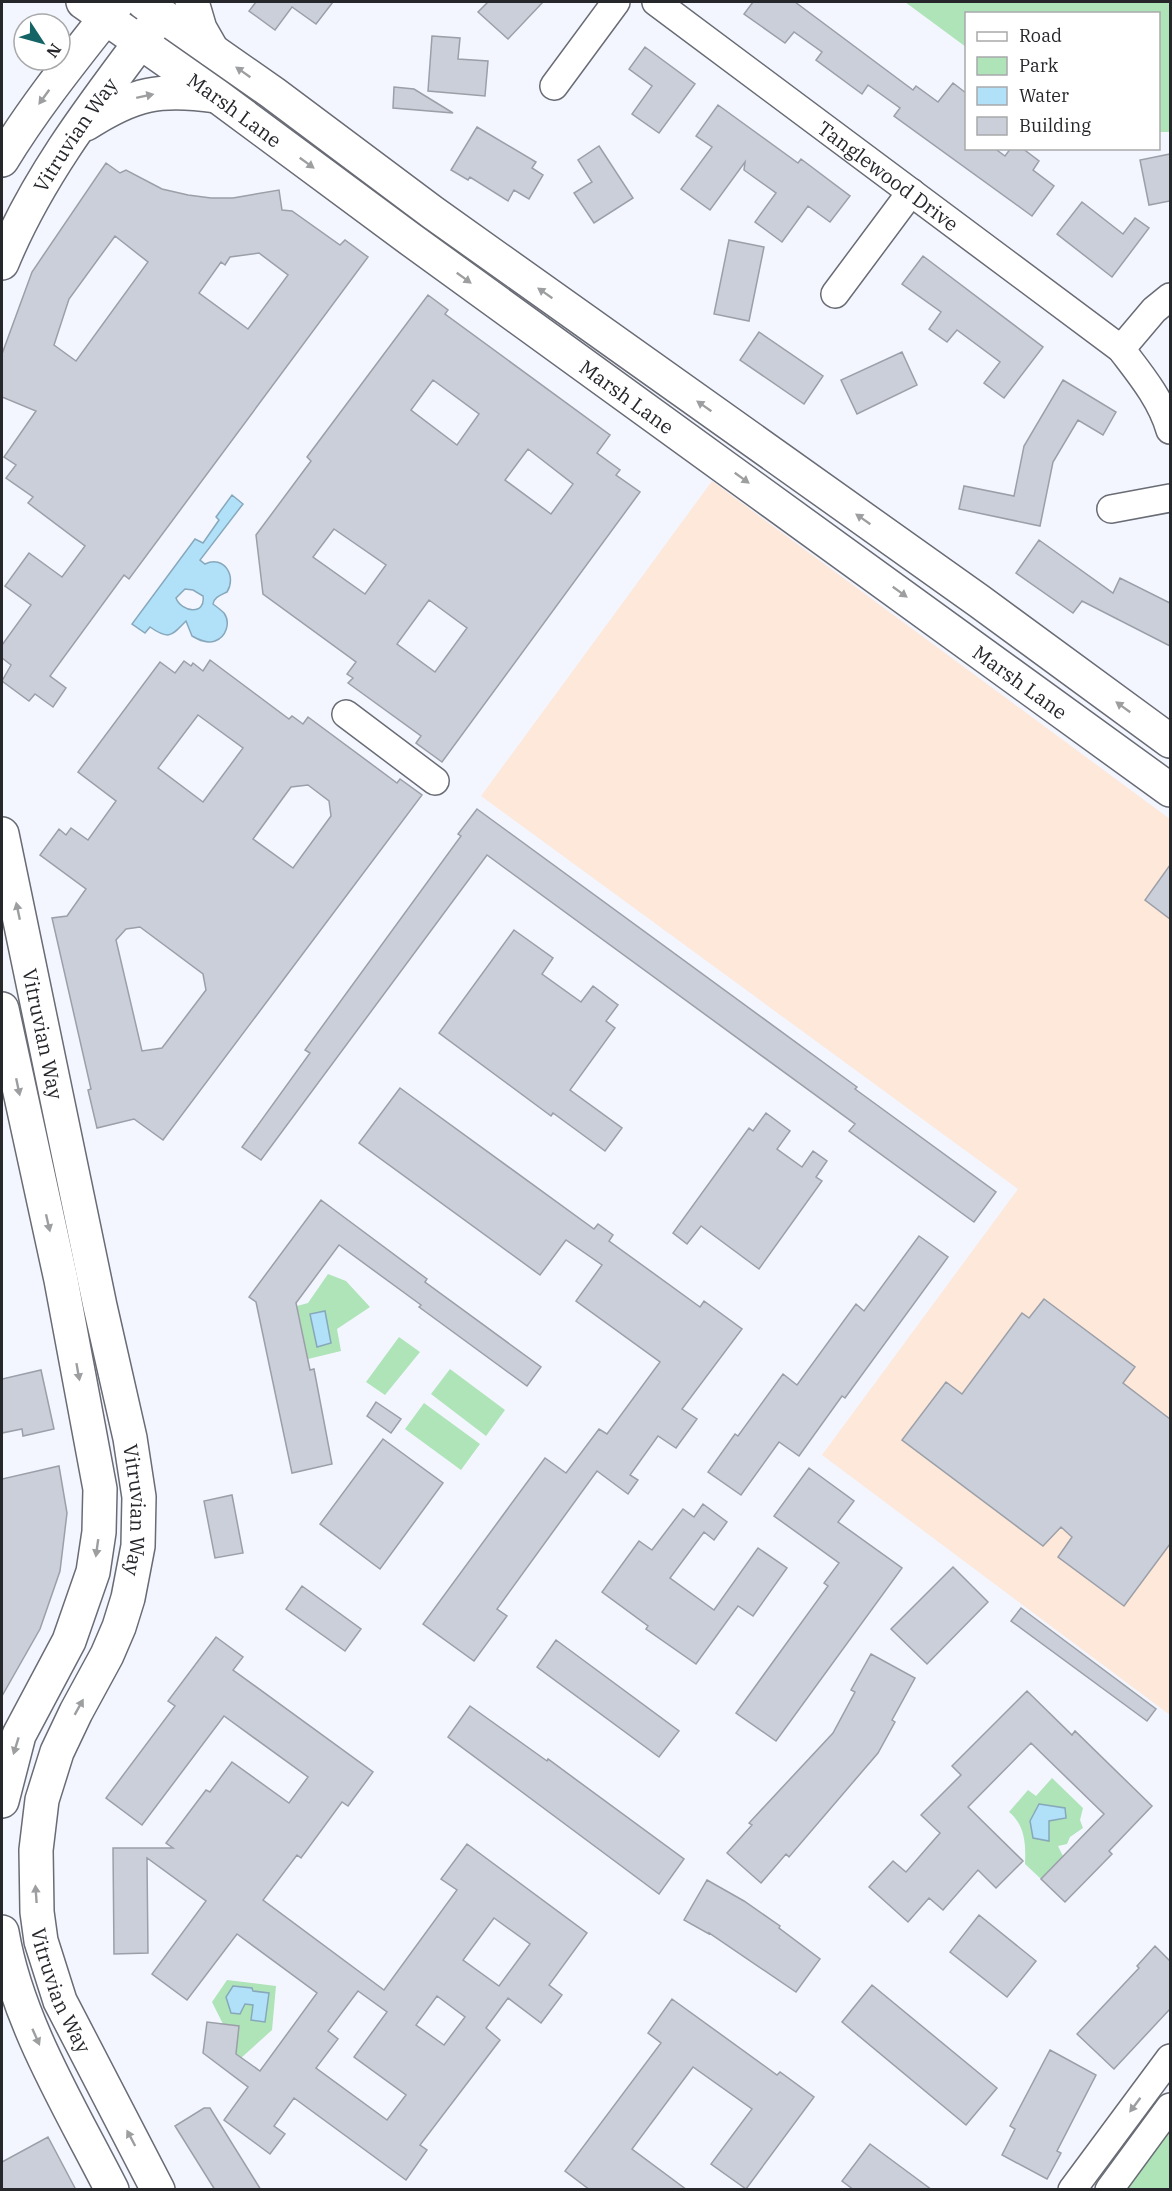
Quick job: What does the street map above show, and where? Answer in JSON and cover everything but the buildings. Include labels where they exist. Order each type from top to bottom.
[{"type":"main road","points":[[192,2],[200,30],[213,51]]},
{"type":"main road","name":"Marsh Lane","points":[[159,6],[213,51],[432,212],[979,601],[1170,741]]},
{"type":"main road","name":"Vitruvian Way","points":[[2,263],[14,233],[75,132],[141,42],[159,6]]},
{"type":"main road","points":[[2,160],[18,133],[63,72],[102,7]]},
{"type":"main road","name":"Marsh Lane","points":[[102,7],[141,42],[1170,790]]},
{"type":"main road","points":[[75,132],[106,111],[137,97],[170,93],[217,96]]},
{"type":"main road","points":[[410,239],[432,212]]},
{"type":"main road","points":[[713,458],[735,428]]},
{"type":"main road","points":[[954,632],[979,601]]},
{"type":"main road","name":"Vitruvian Way","points":[[2,834],[100,1306],[130,1438],[139,1497],[138,1546],[128,1598],[119,1627],[57,1752],[42,1800],[35,1879],[41,1941],[60,2001],[158,2190]]},
{"type":"main road","name":"Vitruvian Way","points":[[2,1009],[61,1280],[100,1489],[99,1532],[93,1572],[83,1605],[69,1641],[19,1736],[2,1801]]},
{"type":"main road","name":"Vitruvian Way","points":[[2,1932],[14,1983],[64,2097],[112,2190]]},
{"type":"main road","points":[[14,1983],[50,1972]]},
{"type":"street","points":[[554,86],[616,2]]},
{"type":"street","name":"Tanglewood Drive","points":[[656,2],[1121,349],[1155,395],[1166,416],[1170,430]]},
{"type":"street","points":[[835,294],[911,192]]},
{"type":"street","points":[[1121,349],[1154,310],[1170,297]]},
{"type":"street","points":[[1111,509],[1170,498]]},
{"type":"street","points":[[346,714],[435,781]]},
{"type":"street","points":[[1071,2190],[1170,2058]]},
{"type":"street","points":[[1109,2190],[1170,2107]]},
{"type":"shaded area","points":[[712,481],[1170,819],[1170,1715],[822,1455],[1018,1189],[481,796]]},
{"type":"green space","points":[[905,2],[1170,2],[1170,132],[1160,132],[1160,12],[965,12],[965,46]]},
{"type":"green space","points":[[328,1274],[346,1281],[370,1307],[337,1329],[341,1351],[308,1359],[297,1306],[308,1303]]},
{"type":"green space","points":[[399,1337],[420,1352],[385,1395],[366,1382]]},
{"type":"green space","points":[[450,1369],[505,1410],[486,1436],[431,1394]]},
{"type":"green space","points":[[424,1403],[480,1444],[461,1470],[405,1429]]},
{"type":"green space","points":[[1052,1778],[1083,1808],[1080,1820],[1083,1828],[1070,1837],[1067,1844],[1058,1846],[1063,1856],[1041,1879],[1025,1864],[1023,1835],[1018,1823],[1009,1812],[1028,1790],[1036,1796]]},
{"type":"green space","points":[[227,1980],[276,1986],[272,2030],[241,2058],[236,2054],[239,2026],[223,2024],[212,2002]]},
{"type":"green space","points":[[1170,2122],[1170,2189],[1121,2189]]},
{"type":"water","points":[[232,495],[243,504],[200,560],[205,564],[218,562],[227,569],[229,574],[230,586],[227,592],[216,598],[213,604],[226,617],[225,633],[219,639],[206,642],[192,636],[186,621],[174,633],[166,635],[150,627],[145,633],[132,624],[195,539],[203,543],[219,520],[216,517]],"holes":[[[185,589],[193,590],[203,596],[203,602],[201,607],[192,610],[183,606],[176,598]]]},
{"type":"water","points":[[325,1311],[331,1343],[317,1347],[310,1314]]},
{"type":"water","points":[[1039,1804],[1065,1808],[1066,1818],[1049,1821],[1049,1841],[1033,1838],[1030,1821]]},
{"type":"water","points":[[233,1986],[269,1993],[265,2022],[251,2020],[253,2005],[245,2004],[240,2014],[231,2013],[226,1997]]}]
